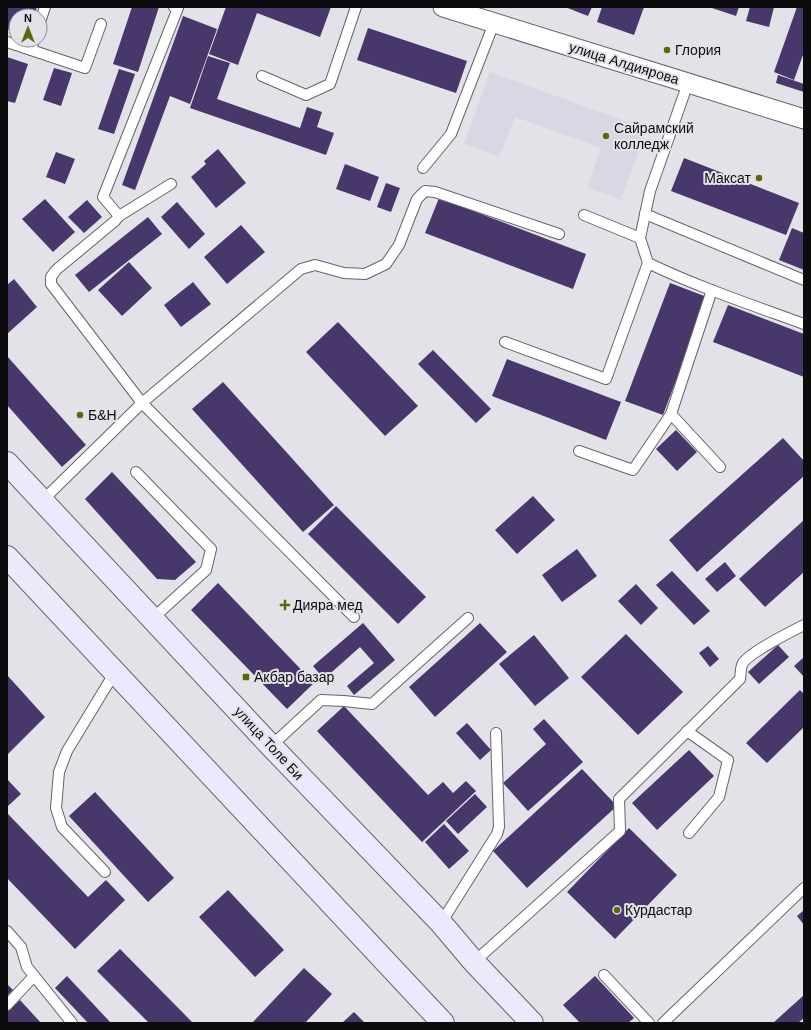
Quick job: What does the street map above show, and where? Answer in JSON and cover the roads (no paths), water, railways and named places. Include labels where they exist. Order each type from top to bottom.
[{"type":"main road","name":"улица Толе Би","points":[[7,462],[271,746],[442,922],[474,962],[532,1023]]},
{"type":"main road","points":[[7,556],[443,1023]]},
{"type":"street","name":"улица Алдиярова","points":[[443,7],[804,119]]},
{"type":"lane","points":[[119,216],[103,197],[178,8],[174,7]]},
{"type":"lane","points":[[262,76],[306,95],[330,84],[356,7]]},
{"type":"lane","points":[[423,168],[451,134],[494,23]]},
{"type":"lane","points":[[7,42],[85,68],[101,24]]},
{"type":"lane","points":[[505,342],[606,379],[648,263],[640,238],[650,191],[688,83]]},
{"type":"lane","points":[[171,184],[119,216],[56,270],[51,277],[52,284],[142,403],[354,617]]},
{"type":"lane","points":[[42,500],[142,403],[301,269],[315,265],[344,273],[365,274],[386,264],[399,245],[417,199],[425,191],[435,192],[559,234]]},
{"type":"lane","points":[[645,214],[804,280]]},
{"type":"lane","points":[[584,215],[640,238]]},
{"type":"lane","points":[[648,263],[712,290],[804,324]]},
{"type":"lane","points":[[579,451],[633,470],[671,414],[712,290]]},
{"type":"lane","points":[[671,414],[720,467]]},
{"type":"lane","points":[[136,472],[211,549],[206,570],[152,619]]},
{"type":"lane","points":[[271,746],[321,700],[372,704],[468,618]]},
{"type":"lane","points":[[474,962],[620,830],[619,799],[740,678],[741,668],[744,662],[770,643],[804,625]]},
{"type":"lane","points":[[105,872],[62,827],[56,808],[59,772],[67,751],[115,672]]},
{"type":"lane","points":[[687,732],[728,760],[719,797],[689,833]]},
{"type":"lane","points":[[442,922],[497,834],[499,827],[499,803],[496,733]]},
{"type":"lane","points":[[663,1023],[804,888]]},
{"type":"lane","points":[[7,931],[21,946],[27,966],[34,976],[72,1023]]},
{"type":"lane","points":[[604,975],[649,1023]]},
{"type":"lane","points":[[7,1005],[34,976]]},
{"type":"place","name":"Глория","points":[[667,50]]},
{"type":"place","name":"Сайрамский колледж","points":[[606,136]]},
{"type":"place","name":"Максат","points":[[759,178]]},
{"type":"place","name":"Б&Н","points":[[80,415]]},
{"type":"place","name":"Дияра мед","points":[[285,605]]},
{"type":"place","name":"Акбар базар","points":[[246,677]]},
{"type":"place","name":"Курдастар","points":[[617,910]]}]
